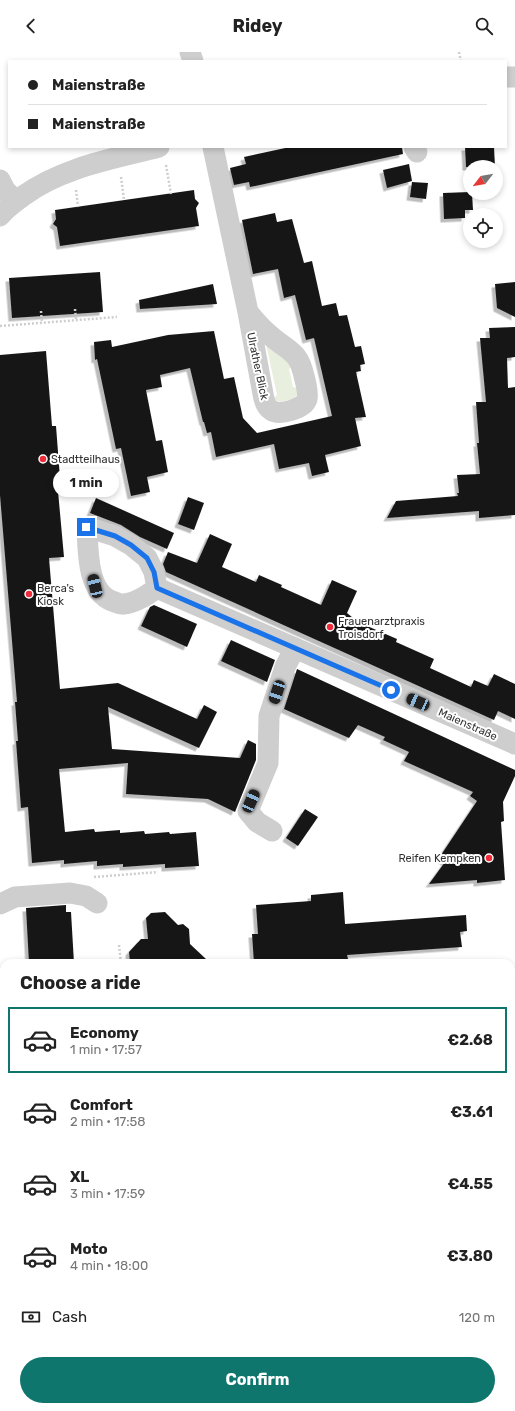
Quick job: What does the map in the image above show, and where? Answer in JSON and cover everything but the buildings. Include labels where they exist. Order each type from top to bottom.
[{"type":"street","points":[[213,148],[248,312]]},
{"type":"street","points":[[0,216],[16,201],[42,183],[73,170],[162,155]]},
{"type":"street","points":[[0,180],[5,190],[16,201]]},
{"type":"street","name":"Maienstraße","points":[[157,588],[515,744]]},
{"type":"street","points":[[272,831],[257,822],[248,811],[268,763],[269,716],[294,648]]},
{"type":"street","points":[[0,904],[15,897],[70,893],[86,896],[96,903]]},
{"type":"path","points":[[162,155],[171,194]]},
{"type":"path","points":[[74,309],[76,320]]},
{"type":"path","points":[[41,311],[42,323]]},
{"type":"path","points":[[0,326],[117,317]]},
{"type":"path","points":[[120,945],[120,959]]},
{"type":"green space","points":[[266,344],[294,365],[289,369],[293,387],[297,388],[299,393],[294,398],[284,401],[273,399],[277,395]]},
{"type":"place","name":"Stadtteilhaus","points":[[43,459]]},
{"type":"place","name":"Berca's Kiosk","points":[[29,594]]},
{"type":"place","name":"Frauenarztpraxis Troisdorf","points":[[330,627]]},
{"type":"place","name":"Reifen Kempken","points":[[489,858]]},
{"type":"route","points":[[86,527],[115,536],[131,545],[147,558],[154,572],[157,588],[391,690]]}]
